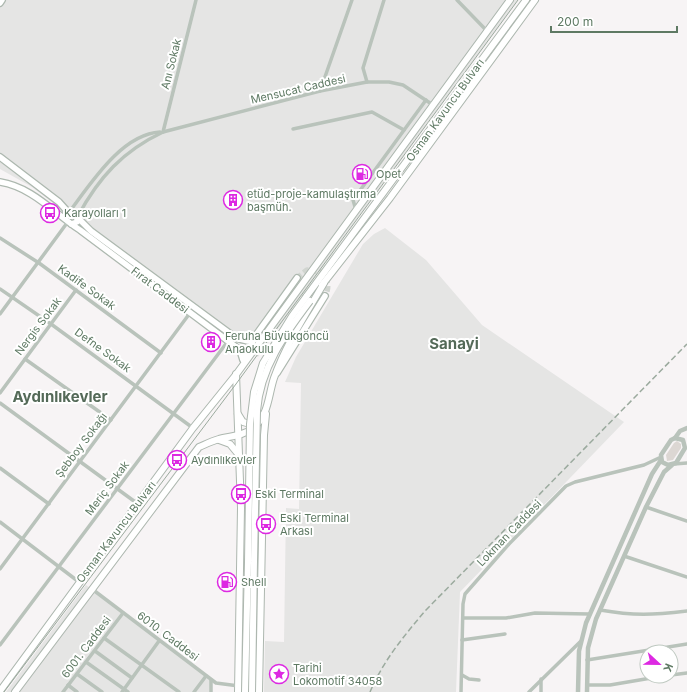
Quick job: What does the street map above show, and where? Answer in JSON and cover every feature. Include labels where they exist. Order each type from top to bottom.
[{"type":"highway","points":[[235,376],[510,0]]},
{"type":"highway","name":"Osman Kavuncu Bulvarı","points":[[308,299],[526,0]]},
{"type":"highway","name":"Osman Kavuncu Bulvarı","points":[[324,283],[390,198],[535,0]]},
{"type":"highway","points":[[252,692],[254,604],[251,561],[250,424],[254,392],[263,363],[292,316],[324,283]]},
{"type":"highway","points":[[259,692],[264,448],[267,408],[274,378],[286,350],[324,283]]},
{"type":"highway","points":[[239,689],[241,459],[235,376],[243,360]]},
{"type":"highway","name":"Osman Kavuncu Bulvarı","points":[[0,691],[193,428],[235,376]]},
{"type":"highway","points":[[217,440],[239,435],[257,424],[267,408]]},
{"type":"highway","points":[[238,412],[241,420],[246,424],[257,424]]},
{"type":"highway","points":[[240,448],[244,438],[254,435],[262,442],[264,448]]},
{"type":"highway","points":[[217,440],[224,441],[233,446],[241,459]]},
{"type":"highway","name":"Osman Kavuncu Bulvarı","points":[[15,692],[199,447],[217,440]]},
{"type":"highway","points":[[239,641],[251,561]]},
{"type":"highway","points":[[245,692],[246,602]]},
{"type":"highway","points":[[254,604],[260,629]]},
{"type":"main road","points":[[0,157],[69,211],[68,222],[77,222],[78,217]]},
{"type":"main road","name":"Fırat Caddesi","points":[[0,182],[25,189],[240,350],[243,360]]},
{"type":"main road","name":"Fırat Caddesi","points":[[69,211],[76,212],[78,217],[91,231],[236,338],[245,341],[256,335]]},
{"type":"main road","points":[[243,360],[256,335],[297,278]]},
{"type":"main road","points":[[274,378],[325,296]]},
{"type":"street","name":"Anı Sokak","points":[[163,132],[196,0]]},
{"type":"street","points":[[320,91],[352,0]]},
{"type":"street","points":[[367,82],[363,68],[384,0]]},
{"type":"street","points":[[457,0],[487,31]]},
{"type":"street","name":"Mensucat Caddesi","points":[[78,217],[106,173],[142,142],[163,132],[320,91],[367,82],[389,82],[403,85],[433,105]]},
{"type":"street","points":[[356,210],[353,200],[426,100]]},
{"type":"street","points":[[293,129],[372,112],[404,130]]},
{"type":"street","name":"Mensucat Caddesi","points":[[69,211],[103,169],[126,146],[139,137],[152,132],[163,132]]},
{"type":"street","points":[[0,314],[68,222]]},
{"type":"street","name":"Kadife Sokak","points":[[0,238],[39,263],[161,353]]},
{"type":"street","name":"Defne Sokak","points":[[0,289],[51,324],[193,428]]},
{"type":"street","name":"Nergis Sokak","points":[[0,392],[76,290]]},
{"type":"street","name":"Şebboy Sokağı","points":[[0,569],[190,313]]},
{"type":"street","name":"Meriç Sokak","points":[[0,645],[228,341]]},
{"type":"street","points":[[25,359],[111,420]]},
{"type":"street","points":[[0,403],[138,504]]},
{"type":"street","points":[[578,692],[578,659],[581,641],[590,614],[652,474],[671,440],[675,438],[680,431],[687,428]]},
{"type":"street","points":[[587,692],[587,660],[590,638],[600,610],[646,507],[664,472],[673,465],[686,447],[683,440],[675,438]]},
{"type":"street","points":[[661,458],[666,465],[687,463]]},
{"type":"street","name":"Lokman Caddesi","points":[[461,692],[464,600],[468,588],[566,486],[575,482],[644,465],[661,458]]},
{"type":"street","points":[[0,468],[49,504]]},
{"type":"street","points":[[646,507],[687,521]]},
{"type":"street","points":[[0,522],[79,582]]},
{"type":"street","points":[[624,556],[687,577]]},
{"type":"street","name":"6010. Caddesi","points":[[92,589],[211,680],[216,683],[239,689]]},
{"type":"street","points":[[600,610],[630,616],[652,616],[687,611]]},
{"type":"street","name":"6001. Caddesi","points":[[63,692],[123,613]]},
{"type":"street","points":[[463,618],[506,618],[535,613],[590,614]]},
{"type":"street","points":[[462,640],[505,634]]},
{"type":"street","points":[[104,638],[179,692]]},
{"type":"street","points":[[123,691],[159,641]]},
{"type":"street","points":[[529,692],[581,641]]},
{"type":"street","points":[[587,660],[687,644]]},
{"type":"street","points":[[94,651],[132,678]]},
{"type":"street","points":[[86,662],[123,691],[128,692]]},
{"type":"street","points":[[76,674],[102,692]]},
{"type":"street","points":[[462,674],[472,680],[479,680]]},
{"type":"street","points":[[194,692],[206,676]]},
{"type":"street","points":[[541,679],[541,692]]},
{"type":"street","points":[[211,680],[211,692]]},
{"type":"street","points":[[587,685],[610,685],[639,680]]},
{"type":"street","points":[[68,685],[77,692]]},
{"type":"shaded area","points":[[0,0],[518,0],[340,242],[258,357],[91,236],[71,217],[32,187],[0,169]]},
{"type":"shaded area","points":[[385,228],[426,260],[482,325],[624,422],[460,592],[456,692],[264,692],[265,641],[284,642],[286,508],[299,509],[301,383],[285,382],[296,357],[363,244],[374,234]]},
{"type":"shaded area","points":[[677,441],[681,444],[681,448],[673,460],[667,461],[666,455]]},
{"type":"shaded area","points":[[86,585],[212,681],[212,692],[6,692]]},
{"type":"tunnel","points":[[297,278],[307,270],[320,272],[325,277],[328,286],[325,296]]},
{"type":"tram line","points":[[4,692],[236,384],[518,0]]},
{"type":"railway","points":[[370,692],[388,659],[425,611],[687,344]]},
{"type":"place","name":"Opet","points":[[362,174]]},
{"type":"place","name":"etüd-proje-kamulaştırma başmüh.","points":[[233,200]]},
{"type":"place","name":"Karayolları 1","points":[[50,213]]},
{"type":"place","name":"Feruha Büyükgöncü Anaokulu","points":[[211,342]]},
{"type":"place","name":"Aydınlıkevler","points":[[177,460]]},
{"type":"place","name":"Eski Terminal","points":[[241,494]]},
{"type":"place","name":"Eski Terminal Arkası","points":[[266,524]]},
{"type":"place","name":"Shell","points":[[227,582]]},
{"type":"place","name":"Tarihi Lokomotif 34058","points":[[279,674]]},
{"type":"district","name":"Sanayi","points":[[454,343]]},
{"type":"district","name":"Aydınlıkevler","points":[[60,396]]}]
